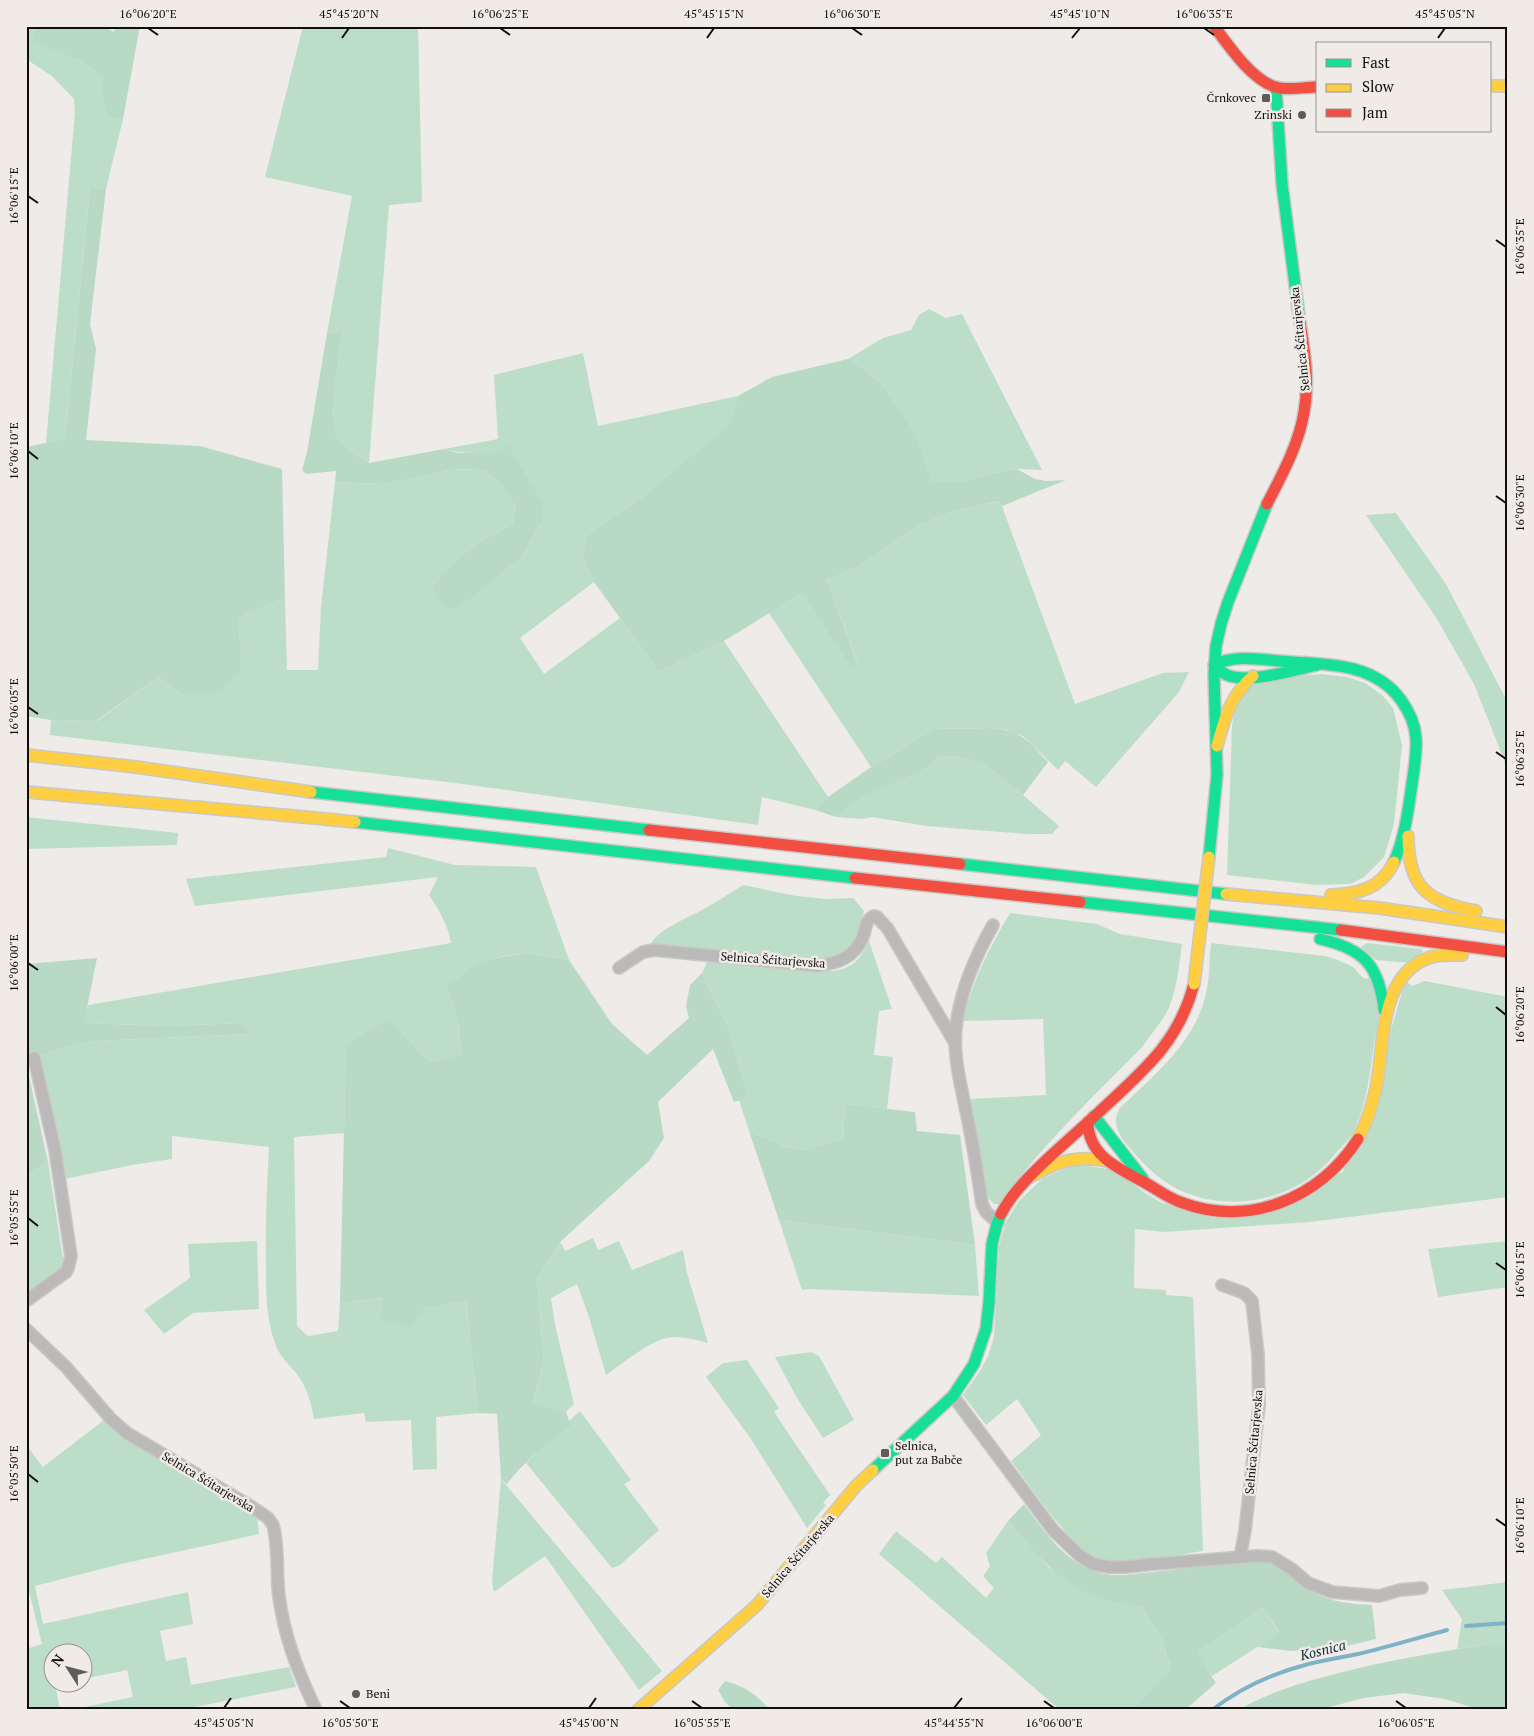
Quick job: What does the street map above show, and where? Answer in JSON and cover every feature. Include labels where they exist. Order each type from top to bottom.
[{"type":"main road","points":[[1214,26],[1247,66],[1268,85],[1276,87],[1316,87]]},
{"type":"main road","points":[[1492,86],[1508,86]]},
{"type":"main road","name":"Selnica Šćitarjevska","points":[[1217,746],[1214,665],[1224,611],[1267,504],[1293,448],[1304,416],[1306,399],[1306,370],[1284,212],[1277,133],[1276,87]]},
{"type":"main road","points":[[1273,899],[1296,893],[1351,894],[1369,888],[1379,882],[1390,871],[1396,859],[1407,821],[1416,746],[1415,732],[1404,704],[1387,684],[1371,674],[1358,670],[1297,662],[1228,660],[1220,661],[1214,665],[1225,674],[1231,676],[1253,676],[1317,665]]},
{"type":"main road","points":[[998,1223],[1015,1195],[1030,1177],[1149,1066],[1162,1051],[1186,1013],[1194,984],[1209,857],[1216,794],[1217,746],[1229,704],[1242,684],[1253,676]]},
{"type":"main road","points":[[26,755],[302,791],[1273,899],[1379,908],[1508,927]]},
{"type":"main road","points":[[26,792],[230,809],[487,836],[1279,924],[1508,952]]},
{"type":"main road","points":[[1407,821],[1410,864],[1412,874],[1418,884],[1426,891],[1452,906],[1492,914],[1508,921]]},
{"type":"main road","points":[[1279,924],[1310,938],[1344,944],[1365,958],[1378,975],[1382,985],[1385,1019]]},
{"type":"main road","points":[[1091,1120],[1086,1130],[1091,1144],[1108,1161],[1132,1177],[1178,1202],[1213,1210],[1233,1212],[1272,1206],[1293,1198],[1314,1186],[1340,1164],[1355,1144],[1367,1122],[1375,1096],[1385,1019],[1394,990],[1399,981],[1419,962],[1437,955],[1491,956],[1508,952]]},
{"type":"main road","points":[[1091,1120],[1147,1184]]},
{"type":"main road","points":[[1030,1177],[1062,1160],[1086,1156],[1108,1161]]},
{"type":"main road","name":"Selnica Šćitarjevska","points":[[638,1710],[772,1590],[856,1486],[952,1396],[965,1381],[984,1340],[993,1238],[998,1223]]},
{"type":"street","name":"Selnica Šćitarjevska","points":[[619,968],[643,952],[654,950],[818,966],[835,964],[846,958],[856,948],[863,936],[868,921],[874,916],[888,929],[955,1043]]},
{"type":"street","name":"Selnica Šćitarjevska","points":[[993,925],[977,954],[964,990],[956,1021],[955,1043],[959,1081],[982,1204],[986,1212],[998,1223]]},
{"type":"street","points":[[26,1301],[66,1272],[71,1256],[55,1150],[34,1058]]},
{"type":"street","name":"Selnica Šćitarjevska","points":[[1222,1285],[1244,1292],[1252,1301],[1258,1355],[1259,1405],[1245,1531],[1240,1557]]},
{"type":"street","name":"Selnica Šćitarjevska","points":[[26,1329],[66,1367],[111,1419],[127,1432],[268,1518],[273,1525],[279,1596],[284,1627],[298,1671],[316,1710]]},
{"type":"street","points":[[952,1396],[1053,1530],[1080,1556],[1094,1564],[1125,1568],[1258,1556],[1272,1558],[1293,1570],[1308,1583],[1332,1592],[1378,1596],[1400,1590],[1422,1588]]},
{"type":"green space","points":[[26,26],[37,30],[32,41],[85,63],[103,79],[103,102],[108,117],[123,119],[106,189],[90,187],[65,439],[46,443],[75,112],[74,99],[52,76],[26,59]]},
{"type":"green space","points":[[28,26],[103,26],[114,32],[116,26],[140,26],[123,119],[108,117],[103,102],[103,79],[85,63],[31,41],[36,30]]},
{"type":"green space","points":[[303,26],[418,26],[422,202],[389,205],[369,463],[345,446],[338,439],[335,431],[335,387],[343,330],[327,333],[352,196],[265,177]]},
{"type":"green space","points":[[90,187],[106,189],[90,324],[96,349],[86,440],[200,446],[282,469],[285,598],[238,618],[242,669],[223,688],[207,695],[182,695],[158,677],[96,721],[51,720],[26,716],[26,447],[65,439]]},
{"type":"green space","points":[[929,309],[946,318],[962,314],[1042,470],[1017,469],[960,482],[932,482],[897,407],[882,384],[848,359],[883,338],[911,330],[919,315]]},
{"type":"green space","points":[[343,330],[335,387],[334,419],[338,439],[345,446],[369,463],[444,449],[459,453],[494,452],[508,445],[543,503],[543,520],[521,558],[454,610],[439,602],[432,589],[445,570],[475,545],[513,523],[515,506],[500,483],[485,470],[453,469],[428,476],[381,484],[335,482],[336,471],[306,474],[302,470],[307,452],[327,333]]},
{"type":"green space","points":[[583,353],[598,426],[738,396],[731,424],[642,497],[588,534],[582,555],[594,582],[520,638],[544,674],[620,618],[659,672],[724,641],[828,797],[815,810],[762,797],[758,825],[455,783],[50,735],[51,720],[97,721],[158,677],[182,695],[242,669],[238,618],[285,598],[287,670],[318,670],[321,607],[335,482],[381,484],[428,476],[453,469],[485,470],[500,483],[515,506],[513,523],[475,545],[445,570],[432,589],[454,609],[491,583],[521,558],[543,520],[494,452],[469,453],[444,449],[498,439],[494,375]]},
{"type":"green space","points":[[848,359],[882,384],[915,434],[932,482],[960,482],[1017,469],[1035,479],[1046,481],[1066,480],[1002,506],[999,501],[956,511],[918,525],[860,566],[827,580],[858,665],[851,667],[802,593],[724,641],[659,672],[594,582],[582,555],[588,534],[642,497],[730,424],[738,396],[772,377]]},
{"type":"green space","points":[[1000,501],[1075,704],[1163,673],[1189,672],[1179,692],[1096,787],[1065,761],[1058,770],[1023,736],[1007,730],[992,728],[932,729],[871,767],[769,613],[802,593],[851,666],[858,664],[827,580],[860,566],[918,525],[956,511]]},
{"type":"green space","points":[[1396,513],[1446,584],[1508,703],[1508,770],[1474,684],[1437,619],[1366,515]]},
{"type":"green space","points":[[1321,674],[1347,677],[1365,683],[1382,695],[1393,708],[1402,745],[1394,824],[1384,857],[1364,877],[1350,884],[1317,885],[1227,875],[1232,726],[1239,701],[1243,693],[1258,683],[1291,676]]},
{"type":"green space","points":[[992,728],[1018,734],[1048,762],[1023,795],[981,762],[940,756],[925,769],[867,795],[836,817],[815,810],[828,797],[871,767],[932,729]]},
{"type":"green space","points":[[940,756],[981,762],[1059,826],[1052,834],[1027,834],[927,826],[872,817],[862,819],[836,817],[855,801],[914,775],[925,769]]},
{"type":"green space","points":[[26,817],[178,833],[177,845],[26,849]]},
{"type":"green space","points":[[388,848],[455,865],[536,867],[569,960],[525,953],[499,957],[475,966],[446,984],[458,1022],[461,1054],[429,1062],[389,1018],[346,1044],[344,1133],[294,1137],[297,1326],[308,1336],[338,1331],[340,1303],[383,1298],[423,1309],[466,1301],[478,1413],[436,1417],[437,1469],[413,1470],[411,1420],[366,1422],[364,1413],[314,1419],[306,1389],[278,1350],[270,1326],[267,1296],[266,1221],[269,1147],[172,1136],[172,1159],[65,1179],[53,1112],[40,1056],[59,1049],[95,1041],[250,1034],[242,1023],[167,1026],[83,1023],[88,1005],[451,943],[443,918],[429,895],[438,877],[195,906],[186,879],[386,857]]},
{"type":"green space","points":[[743,885],[796,896],[827,899],[853,898],[864,911],[857,937],[843,954],[827,960],[651,944],[660,933],[674,924],[702,910]]},
{"type":"green space","points":[[1010,913],[1097,924],[1120,934],[1182,944],[1174,994],[1168,1010],[1159,1024],[1143,1046],[1032,1162],[999,1204],[994,1204],[988,1198],[970,1099],[1046,1095],[1043,1019],[963,1021],[971,992],[982,965]]},
{"type":"green space","points":[[869,941],[892,1009],[879,1011],[874,1055],[893,1057],[887,1109],[845,1104],[843,1139],[805,1150],[786,1147],[749,1131],[739,1100],[748,1098],[730,1031],[702,973],[707,962],[833,971],[846,968],[856,962]]},
{"type":"green space","points":[[1211,943],[1325,956],[1338,960],[1353,967],[1366,979],[1373,977],[1378,1003],[1379,1011],[1368,1087],[1359,1119],[1351,1136],[1322,1168],[1306,1180],[1288,1190],[1269,1197],[1249,1201],[1229,1202],[1180,1191],[1149,1169],[1126,1143],[1116,1125],[1117,1114],[1120,1108],[1160,1070],[1193,1027],[1201,1011],[1206,993]]},
{"type":"green space","points":[[1367,943],[1421,949],[1423,951],[1410,963],[1376,960],[1361,947]]},
{"type":"green space","points":[[525,953],[569,960],[612,1024],[647,1055],[689,1018],[686,1006],[690,985],[702,973],[730,1031],[748,1098],[734,1102],[713,1049],[658,1102],[664,1138],[649,1161],[560,1242],[537,1280],[544,1360],[533,1403],[566,1412],[571,1426],[528,1460],[507,1484],[501,1479],[497,1414],[478,1413],[466,1301],[423,1309],[410,1329],[380,1319],[382,1298],[340,1303],[346,1044],[389,1018],[429,1062],[461,1054],[458,1022],[446,984],[480,963]]},
{"type":"green space","points":[[97,958],[84,1023],[167,1026],[242,1023],[250,1034],[95,1041],[59,1049],[26,1061],[26,964]]},
{"type":"green space","points":[[1405,981],[1412,986],[1425,981],[1508,997],[1508,1197],[1310,1222],[1165,1232],[1135,1229],[1134,1288],[1166,1290],[1166,1295],[1193,1297],[1203,1551],[1164,1558],[1120,1562],[1096,1558],[1086,1552],[1063,1529],[1011,1461],[1041,1435],[1017,1399],[986,1425],[963,1395],[980,1371],[988,1356],[994,1337],[999,1246],[1006,1222],[1019,1201],[1043,1178],[1076,1164],[1114,1170],[1162,1203],[1217,1218],[1343,1172],[1391,1030]]},
{"type":"green space","points":[[26,1063],[48,1162],[26,1176]]},
{"type":"green space","points":[[845,1104],[915,1112],[917,1131],[960,1135],[975,1245],[779,1220],[749,1131],[786,1147],[805,1150],[843,1139]]},
{"type":"green space","points":[[48,1162],[63,1259],[60,1270],[26,1292],[26,1176]]},
{"type":"green space","points":[[779,1220],[975,1245],[979,1296],[802,1290]]},
{"type":"green space","points":[[593,1238],[598,1250],[619,1241],[632,1270],[683,1250],[687,1273],[708,1343],[682,1338],[665,1338],[647,1346],[606,1375],[577,1284],[551,1298],[555,1325],[574,1404],[566,1412],[533,1404],[544,1360],[537,1280],[560,1242],[565,1251]]},
{"type":"green space","points":[[257,1241],[259,1309],[193,1313],[164,1334],[144,1310],[190,1278],[188,1244]]},
{"type":"green space","points":[[1508,1241],[1508,1287],[1438,1297],[1428,1249]]},
{"type":"green space","points":[[811,1352],[819,1356],[854,1420],[823,1438],[797,1398],[775,1357]]},
{"type":"green space","points":[[747,1360],[779,1408],[774,1412],[830,1495],[823,1503],[826,1505],[807,1528],[751,1439],[706,1377],[723,1363]]},
{"type":"green space","points":[[580,1411],[631,1480],[624,1484],[659,1530],[620,1565],[612,1568],[526,1463],[545,1445],[570,1426],[569,1421]]},
{"type":"green space","points":[[104,1420],[159,1459],[257,1515],[259,1534],[121,1564],[35,1586],[43,1624],[188,1592],[193,1624],[160,1631],[166,1661],[186,1657],[191,1685],[289,1667],[296,1687],[180,1710],[70,1710],[133,1697],[127,1670],[92,1677],[92,1644],[42,1644],[26,1579],[26,1445],[43,1467]]},
{"type":"green space","points":[[501,1479],[662,1671],[639,1690],[545,1556],[494,1592],[492,1582]]},
{"type":"green space","points":[[1024,1504],[1056,1544],[1086,1568],[1104,1574],[1124,1575],[1257,1561],[1267,1563],[1284,1570],[1322,1596],[1346,1603],[1372,1605],[1376,1639],[1334,1649],[1291,1651],[1258,1647],[1279,1632],[1263,1608],[1196,1652],[1216,1683],[1185,1710],[1132,1710],[1171,1669],[1162,1640],[1142,1607],[1096,1597],[1070,1583],[1048,1565],[1008,1521]]},
{"type":"green space","points":[[1008,1521],[1049,1567],[1096,1597],[1142,1607],[1162,1640],[1171,1670],[1132,1710],[1060,1710],[879,1554],[896,1531],[936,1563],[942,1557],[986,1598],[994,1588],[983,1576],[990,1566],[986,1553]]},
{"type":"green space","points":[[1508,1582],[1508,1644],[1490,1644],[1457,1649],[1462,1619],[1442,1590]]},
{"type":"green space","points":[[1263,1608],[1279,1633],[1212,1676],[1195,1652]]},
{"type":"green space","points":[[42,1644],[42,1694],[57,1694],[60,1710],[26,1710],[26,1649]]},
{"type":"green space","points":[[1490,1644],[1508,1644],[1508,1710],[1481,1710],[1445,1699],[1403,1693],[1364,1698],[1318,1710],[1238,1710],[1275,1693],[1326,1676],[1395,1660]]},
{"type":"green space","points":[[725,1681],[750,1692],[770,1710],[733,1710],[725,1702],[718,1690]]},
{"type":"waterway","name":"Kosnica","points":[[1466,1626],[1508,1623]]},
{"type":"waterway","name":"Kosnica","points":[[1212,1710],[1245,1688],[1280,1673],[1311,1663],[1369,1651],[1447,1630]]},
{"type":"traffic: fast","points":[[1276,87],[1282,184],[1299,316]]},
{"type":"traffic: fast","points":[[1209,857],[1217,775],[1214,675],[1216,646],[1228,602],[1267,504]]},
{"type":"traffic: fast","points":[[1317,665],[1272,675],[1247,678],[1227,675],[1214,665],[1233,659],[1263,659],[1323,664],[1366,673],[1391,688],[1409,713],[1416,738],[1416,756],[1406,824],[1394,862]]},
{"type":"traffic: fast","points":[[311,792],[649,830]]},
{"type":"traffic: fast","points":[[355,822],[855,878]]},
{"type":"traffic: fast","points":[[960,864],[1226,894]]},
{"type":"traffic: fast","points":[[1080,902],[1341,930]]},
{"type":"traffic: fast","points":[[1320,939],[1348,948],[1367,961],[1378,981],[1384,1010]]},
{"type":"traffic: fast","points":[[1094,1116],[1143,1179]]},
{"type":"traffic: fast","points":[[873,1470],[953,1396],[974,1364],[986,1329],[992,1244],[1001,1214]]},
{"type":"traffic: slow","points":[[1492,86],[1508,86]]},
{"type":"traffic: slow","points":[[1217,746],[1229,708],[1239,691],[1253,676]]},
{"type":"traffic: slow","points":[[26,755],[136,767],[311,792]]},
{"type":"traffic: slow","points":[[26,792],[355,822]]},
{"type":"traffic: slow","points":[[1408,836],[1412,868],[1417,880],[1424,889],[1433,897],[1445,903],[1476,911]]},
{"type":"traffic: slow","points":[[1194,984],[1209,857]]},
{"type":"traffic: slow","points":[[1331,895],[1350,893],[1368,888],[1382,878],[1394,862]]},
{"type":"traffic: slow","points":[[1226,894],[1379,908],[1508,927]]},
{"type":"traffic: slow","points":[[1358,1139],[1369,1114],[1376,1088],[1387,1012],[1401,978],[1414,966],[1431,957],[1462,955]]},
{"type":"traffic: slow","points":[[1030,1177],[1067,1161],[1077,1159],[1108,1161]]},
{"type":"traffic: slow","points":[[638,1710],[757,1605],[856,1486],[873,1470]]},
{"type":"traffic: jam","points":[[1214,26],[1241,61],[1266,83],[1285,89],[1316,87]]},
{"type":"traffic: jam","points":[[1267,504],[1284,471],[1302,424],[1306,400],[1306,376],[1299,316]]},
{"type":"traffic: jam","points":[[649,830],[960,864]]},
{"type":"traffic: jam","points":[[855,878],[1080,902]]},
{"type":"traffic: jam","points":[[1341,930],[1508,952]]},
{"type":"traffic: jam","points":[[1001,1214],[1012,1196],[1033,1173],[1126,1087],[1162,1048],[1181,1019],[1194,984]]},
{"type":"traffic: jam","points":[[1088,1122],[1089,1133],[1098,1151],[1121,1170],[1180,1202],[1206,1209],[1231,1212],[1256,1209],[1280,1203],[1303,1192],[1323,1178],[1342,1160],[1358,1139]]},
{"type":"place","name":"Črnkovec","points":[[1266,98]]},
{"type":"place","name":"Zrinski","points":[[1302,115]]},
{"type":"place","name":"Selnica, put za Babče","points":[[885,1453]]},
{"type":"place","name":"Beni","points":[[356,1694]]}]
